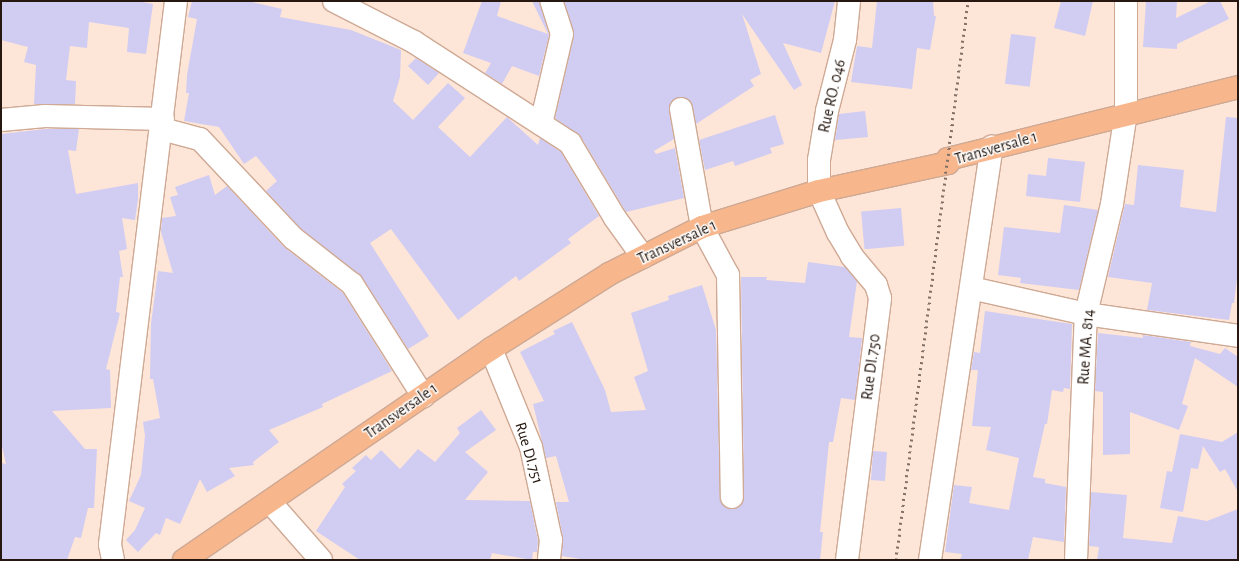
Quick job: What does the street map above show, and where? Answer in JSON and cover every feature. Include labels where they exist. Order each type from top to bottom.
[{"type":"main road","name":"Transversale 1","points":[[184,560],[491,349],[609,274],[702,228],[819,191],[948,163],[948,159],[1126,113],[1238,87]]},
{"type":"street","points":[[113,560],[110,544],[176,1]]},
{"type":"street","points":[[334,1],[414,42],[570,143],[615,218],[643,257]]},
{"type":"street","points":[[541,124],[562,34],[551,1]]},
{"type":"street","name":"Rue RO. 046","points":[[819,191],[821,146],[827,111],[845,40],[849,1]]},
{"type":"street","name":"Rue MA. 814","points":[[1076,560],[1086,314],[1112,204],[1126,113],[1126,1]]},
{"type":"street","points":[[681,109],[702,228],[728,275],[732,497]]},
{"type":"street","points":[[1,120],[45,116],[162,124],[200,139],[293,238],[352,284],[423,396]]},
{"type":"street","points":[[930,560],[992,148]]},
{"type":"street","name":"Rue DI.750","points":[[819,191],[838,233],[852,256],[876,285],[880,298],[848,560]]},
{"type":"street","points":[[971,288],[1086,314],[1238,336]]},
{"type":"street","name":"Rue DI.751","points":[[491,349],[531,446],[551,540],[549,560]]},
{"type":"street","points":[[270,502],[322,560]]},
{"type":"building","points":[[1,1],[137,1],[153,4],[146,54],[127,52],[129,28],[89,22],[87,48],[70,46],[66,80],[76,81],[75,104],[34,104],[36,65],[24,62],[28,47],[1,40]]},
{"type":"building","points":[[192,1],[248,1],[282,9],[280,17],[351,30],[401,50],[400,77],[393,101],[413,120],[448,83],[465,98],[438,127],[470,157],[507,117],[538,145],[540,138],[561,152],[599,216],[568,239],[571,243],[519,281],[516,276],[458,320],[391,229],[370,243],[429,336],[408,349],[362,277],[301,229],[266,191],[277,181],[256,156],[244,164],[219,127],[184,121],[189,93],[186,93],[187,75],[197,19],[188,17]]},
{"type":"building","points":[[482,1],[501,1],[497,16],[548,34],[532,1],[539,1],[549,35],[539,76],[512,66],[502,84],[485,73],[491,63],[463,53]]},
{"type":"building","points":[[564,1],[835,1],[821,53],[783,43],[802,85],[794,90],[742,14],[761,74],[750,80],[754,86],[696,124],[690,101],[679,97],[673,100],[669,111],[674,139],[654,151],[656,154],[675,148],[684,198],[626,212],[581,137],[555,118],[574,36]]},
{"type":"building","points":[[877,1],[933,1],[934,16],[936,16],[930,50],[917,48],[912,89],[851,82],[857,46],[872,48]]},
{"type":"building","points":[[1061,1],[1093,1],[1085,36],[1054,28]]},
{"type":"building","points":[[1146,1],[1177,1],[1176,18],[1211,1],[1220,1],[1229,19],[1177,44],[1177,49],[1143,47]]},
{"type":"building","points":[[1011,34],[1036,37],[1030,87],[1005,84]]},
{"type":"building","points":[[416,58],[439,73],[428,85],[408,66]]},
{"type":"building","points":[[865,111],[868,137],[835,140],[839,114]]},
{"type":"building","points":[[775,115],[784,144],[770,148],[772,153],[735,166],[733,161],[705,170],[699,140]]},
{"type":"building","points":[[1226,117],[1238,118],[1238,271],[1234,303],[1232,303],[1229,320],[1147,310],[1152,283],[1108,277],[1125,204],[1134,205],[1138,165],[1184,170],[1180,207],[1216,212]]},
{"type":"building","points":[[45,129],[79,129],[76,151],[68,150],[76,194],[138,183],[138,199],[135,220],[122,218],[127,249],[119,251],[123,277],[120,277],[116,312],[120,313],[106,369],[110,370],[111,408],[52,411],[85,449],[97,449],[94,508],[88,508],[81,538],[75,537],[67,560],[1,560],[1,463],[6,464],[1,442],[1,134]]},
{"type":"building","points":[[1048,158],[1085,162],[1080,202],[1026,196],[1028,174],[1046,176]]},
{"type":"building","points":[[209,175],[215,195],[227,186],[284,247],[343,293],[392,371],[322,404],[323,407],[269,430],[279,442],[253,462],[254,465],[229,468],[235,476],[207,492],[200,479],[180,524],[166,518],[160,535],[156,533],[138,552],[126,540],[135,530],[145,508],[129,501],[141,475],[145,436],[143,422],[160,418],[153,379],[150,379],[151,324],[158,271],[173,273],[161,232],[162,218],[176,216],[170,197],[178,195],[175,187]]},
{"type":"building","points":[[1064,205],[1098,210],[1079,290],[1020,283],[1021,278],[998,275],[1004,227],[1060,233]]},
{"type":"building","points":[[901,208],[904,246],[864,249],[861,211]]},
{"type":"building","points":[[808,262],[845,267],[857,281],[849,337],[862,338],[855,400],[841,398],[833,442],[829,442],[820,532],[823,532],[820,560],[587,560],[562,556],[563,538],[556,502],[569,502],[556,456],[546,458],[533,404],[544,401],[520,352],[555,334],[553,331],[572,322],[605,390],[611,412],[646,410],[634,377],[648,371],[631,313],[669,300],[668,296],[702,285],[716,330],[720,498],[726,508],[738,508],[744,497],[741,277],[767,277],[766,280],[805,283]]},
{"type":"building","points":[[985,311],[1072,324],[1070,389],[1064,388],[1063,392],[1052,390],[1047,424],[1045,424],[1033,477],[1045,479],[1045,483],[1066,487],[1064,542],[1033,537],[1028,560],[960,560],[962,554],[945,552],[954,485],[972,487],[969,503],[1009,510],[1019,458],[986,450],[991,427],[972,426],[978,370],[971,370],[974,352],[980,353]]},
{"type":"building","points":[[1098,333],[1143,338],[1143,335],[1191,342],[1190,346],[1220,354],[1225,348],[1238,357],[1238,387],[1195,358],[1182,404],[1188,406],[1179,430],[1130,412],[1130,454],[1103,455],[1103,392],[1095,391]]},
{"type":"building","points":[[481,410],[496,430],[465,452],[488,472],[465,500],[530,501],[538,541],[537,552],[533,552],[532,560],[492,553],[490,560],[360,560],[316,531],[345,487],[342,484],[356,471],[352,468],[366,455],[371,460],[381,450],[400,469],[418,449],[435,462],[460,433],[457,428]]},
{"type":"building","points":[[1238,432],[1238,492],[1225,469],[1220,472],[1203,446],[1198,469],[1191,468],[1183,512],[1160,508],[1167,471],[1172,472],[1180,434],[1222,442]]},
{"type":"building","points":[[873,451],[887,452],[885,481],[871,480]]},
{"type":"building","points":[[1091,492],[1127,495],[1123,538],[1172,543],[1178,516],[1207,521],[1238,509],[1238,560],[1097,560],[1099,547],[1089,546]]},
{"type":"railway","points":[[896,560],[968,1]]}]
